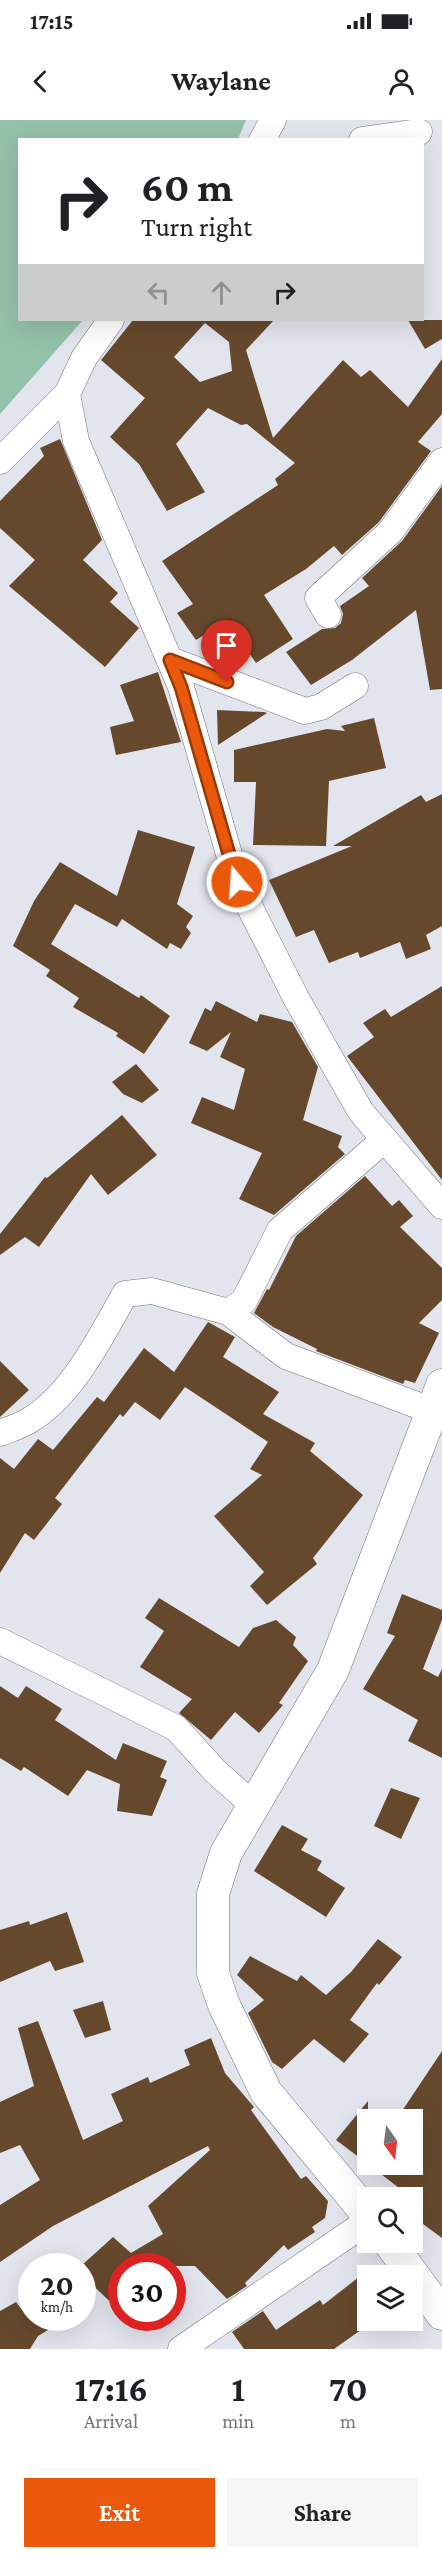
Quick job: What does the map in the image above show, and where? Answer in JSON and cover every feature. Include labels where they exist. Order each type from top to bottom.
[{"type":"street","points":[[263,138],[273,120]]},
{"type":"street","points":[[376,138],[419,132]]},
{"type":"street","points":[[0,461],[67,394],[84,358],[110,321]]},
{"type":"street","points":[[67,394],[76,441],[181,687],[237,882],[361,1112],[442,1206]]},
{"type":"street","points":[[328,615],[318,598],[390,532],[442,461]]},
{"type":"street","points":[[170,660],[304,711],[321,707],[355,686]]},
{"type":"street","points":[[228,1312],[244,1301],[280,1230],[384,1140]]},
{"type":"street","points":[[0,1433],[31,1420],[64,1390],[85,1363],[126,1294],[152,1291],[228,1312],[286,1356],[436,1398],[333,1670],[252,1804],[226,1853],[213,1894],[213,1973],[224,2005],[266,2092],[357,2202]]},
{"type":"street","points":[[0,1641],[176,1728],[215,1771],[252,1804]]},
{"type":"street","points":[[181,2349],[357,2229]]},
{"type":"street","points":[[397,2253],[442,2314]]},
{"type":"green space","points":[[0,120],[246,120],[238,138],[18,138],[18,321],[82,321],[0,414]]},
{"type":"building","points":[[442,320],[442,339],[425,349],[409,321]]},
{"type":"building","points":[[132,321],[273,321],[246,350],[273,438],[343,360],[361,377],[370,370],[408,407],[442,359],[442,414],[418,442],[431,451],[379,522],[342,555],[334,546],[306,569],[264,595],[293,639],[256,663],[227,621],[196,640],[177,613],[193,604],[162,561],[278,485],[275,479],[295,463],[247,424],[241,425],[208,408],[176,444],[205,492],[167,511],[139,464],[110,437],[145,398],[101,360]],"holes":[[[205,323],[229,342],[232,371],[200,382],[174,357]]]},
{"type":"building","points":[[60,439],[102,540],[83,560],[118,593],[110,602],[139,628],[105,667],[9,586],[35,560],[0,528],[0,501],[44,456],[40,448]]},
{"type":"building","points":[[442,486],[442,689],[430,690],[416,610],[352,660],[311,685],[286,652],[322,629],[335,628],[341,623],[343,614],[340,606],[369,586],[362,578],[402,541]]},
{"type":"building","points":[[158,672],[181,742],[116,755],[110,727],[134,721],[120,685]]},
{"type":"building","points":[[217,710],[264,712],[267,713],[218,745]]},
{"type":"building","points":[[374,718],[386,768],[329,781],[326,846],[253,845],[256,782],[234,782],[234,750],[327,729],[345,731],[341,726]]},
{"type":"building","points":[[442,794],[442,926],[426,935],[431,949],[406,959],[400,942],[360,958],[358,952],[329,963],[314,930],[296,937],[269,880],[352,846],[333,846],[421,795],[426,802]]},
{"type":"building","points":[[138,830],[195,847],[177,904],[193,916],[186,927],[191,933],[181,949],[170,943],[167,949],[122,919],[117,927],[75,904],[51,944],[139,998],[141,995],[170,1016],[144,1054],[116,1036],[118,1033],[73,1007],[79,998],[46,976],[50,970],[13,946],[34,901],[60,862],[117,896]]},
{"type":"building","points":[[442,986],[442,1180],[347,1056],[374,1037],[363,1023],[385,1009],[391,1017]]},
{"type":"building","points":[[216,1001],[257,1022],[260,1014],[292,1022],[318,1067],[303,1120],[342,1136],[338,1147],[345,1154],[274,1215],[239,1199],[262,1153],[191,1123],[202,1097],[234,1110],[245,1069],[220,1057],[231,1032],[207,1051],[189,1043],[205,1008],[211,1011]]},
{"type":"building","points":[[136,1064],[159,1090],[142,1103],[123,1094],[112,1082]]},
{"type":"building","points":[[122,1115],[157,1155],[108,1195],[91,1174],[39,1247],[25,1237],[0,1255],[0,1234],[45,1177],[47,1178]]},
{"type":"building","points":[[365,1176],[392,1206],[399,1200],[413,1216],[400,1227],[442,1268],[442,1300],[419,1323],[439,1333],[415,1383],[405,1380],[403,1384],[316,1351],[317,1349],[273,1327],[254,1313],[267,1289],[269,1290],[296,1236]]},
{"type":"building","points":[[208,1322],[235,1337],[223,1357],[279,1392],[263,1414],[315,1443],[310,1451],[363,1495],[313,1558],[317,1564],[267,1605],[250,1586],[264,1572],[214,1516],[262,1475],[250,1469],[268,1442],[185,1387],[160,1420],[135,1402],[123,1417],[120,1414],[55,1498],[62,1504],[34,1540],[25,1533],[0,1573],[0,1458],[14,1469],[38,1439],[53,1450],[97,1397],[104,1402],[144,1348],[174,1372]]},
{"type":"building","points":[[0,1361],[29,1390],[0,1417]]},
{"type":"building","points":[[402,1594],[442,1610],[442,1620],[423,1669],[438,1677],[442,1669],[442,1758],[408,1741],[418,1720],[363,1689],[395,1636],[387,1633]]},
{"type":"building","points":[[159,1598],[239,1647],[253,1628],[276,1620],[296,1637],[293,1645],[308,1661],[279,1703],[283,1705],[259,1733],[235,1712],[211,1740],[179,1713],[192,1699],[140,1667],[164,1631],[145,1618]]},
{"type":"building","points":[[0,1686],[18,1698],[26,1686],[62,1709],[55,1720],[116,1760],[123,1743],[167,1761],[160,1777],[167,1780],[152,1816],[117,1811],[120,1784],[87,1770],[68,1796],[24,1767],[21,1771],[0,1758]]},
{"type":"building","points":[[391,1788],[420,1798],[401,1839],[374,1826]]},
{"type":"building","points":[[282,1825],[308,1839],[301,1850],[322,1861],[317,1870],[345,1888],[326,1917],[254,1871]]},
{"type":"building","points":[[67,1912],[84,1962],[55,1971],[50,1961],[0,1982],[0,1930],[29,1921],[30,1925]]},
{"type":"building","points":[[378,1939],[402,1957],[379,1985],[377,1983],[350,2020],[369,2034],[344,2063],[314,2039],[282,2069],[272,2062],[248,2013],[264,2000],[237,1975],[250,1956],[297,1981],[301,1975],[326,1995],[351,1972]]},
{"type":"building","points":[[103,2001],[111,2030],[85,2038],[73,2010]]},
{"type":"building","points":[[38,2021],[83,2140],[123,2121],[111,2094],[148,2077],[150,2083],[190,2065],[184,2050],[211,2038],[225,2073],[254,2107],[251,2110],[301,2179],[306,2176],[328,2201],[325,2218],[312,2227],[315,2232],[288,2250],[284,2245],[245,2283],[247,2286],[227,2299],[195,2266],[186,2266],[186,2253],[131,2253],[163,2234],[148,2206],[210,2150],[208,2146],[53,2226],[0,2262],[0,2205],[40,2180],[20,2145],[0,2153],[0,2102],[34,2086],[18,2028]]},
{"type":"building","points":[[442,2051],[442,2238],[423,2224],[423,2187],[398,2187],[382,2175],[423,2175],[423,2109],[403,2109]]},
{"type":"building","points":[[368,2101],[368,2109],[361,2109]]},
{"type":"building","points":[[357,2114],[357,2156],[336,2140]]},
{"type":"building","points":[[113,2237],[131,2253],[108,2253],[108,2300],[96,2288],[95,2253]]},
{"type":"building","points":[[357,2279],[357,2331],[360,2331],[334,2349],[244,2349],[232,2332],[263,2311],[276,2330],[320,2300],[323,2305]]},
{"type":"building","points":[[16,2302],[18,2305],[18,2331],[46,2331],[38,2336],[30,2349],[0,2349],[0,2311]]},
{"type":"route","points":[[227,682],[170,660],[181,687],[237,882]]}]
